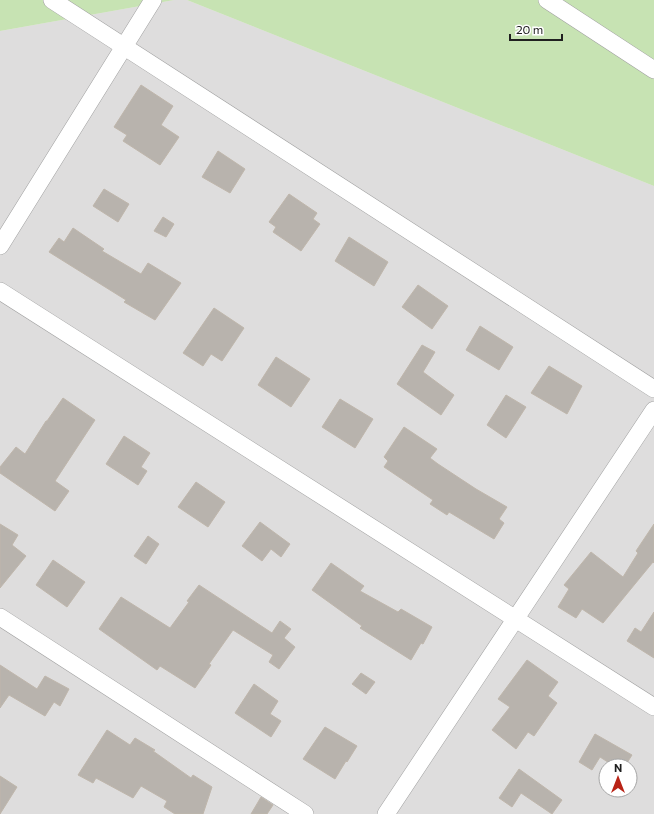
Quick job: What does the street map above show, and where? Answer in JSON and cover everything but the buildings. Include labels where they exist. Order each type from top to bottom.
[{"type":"street","points":[[52,0],[654,389]]},
{"type":"street","points":[[0,246],[153,0]]},
{"type":"street","points":[[547,0],[654,70]]},
{"type":"street","points":[[0,291],[654,706]]},
{"type":"street","points":[[386,814],[654,410]]},
{"type":"street","points":[[0,617],[305,814]]},
{"type":"shaded area","points":[[174,0],[187,0],[654,186],[654,814],[0,814],[0,31]]},
{"type":"green space","points":[[0,0],[174,0],[0,31]]},
{"type":"green space","points":[[187,0],[654,0],[654,186]]}]
